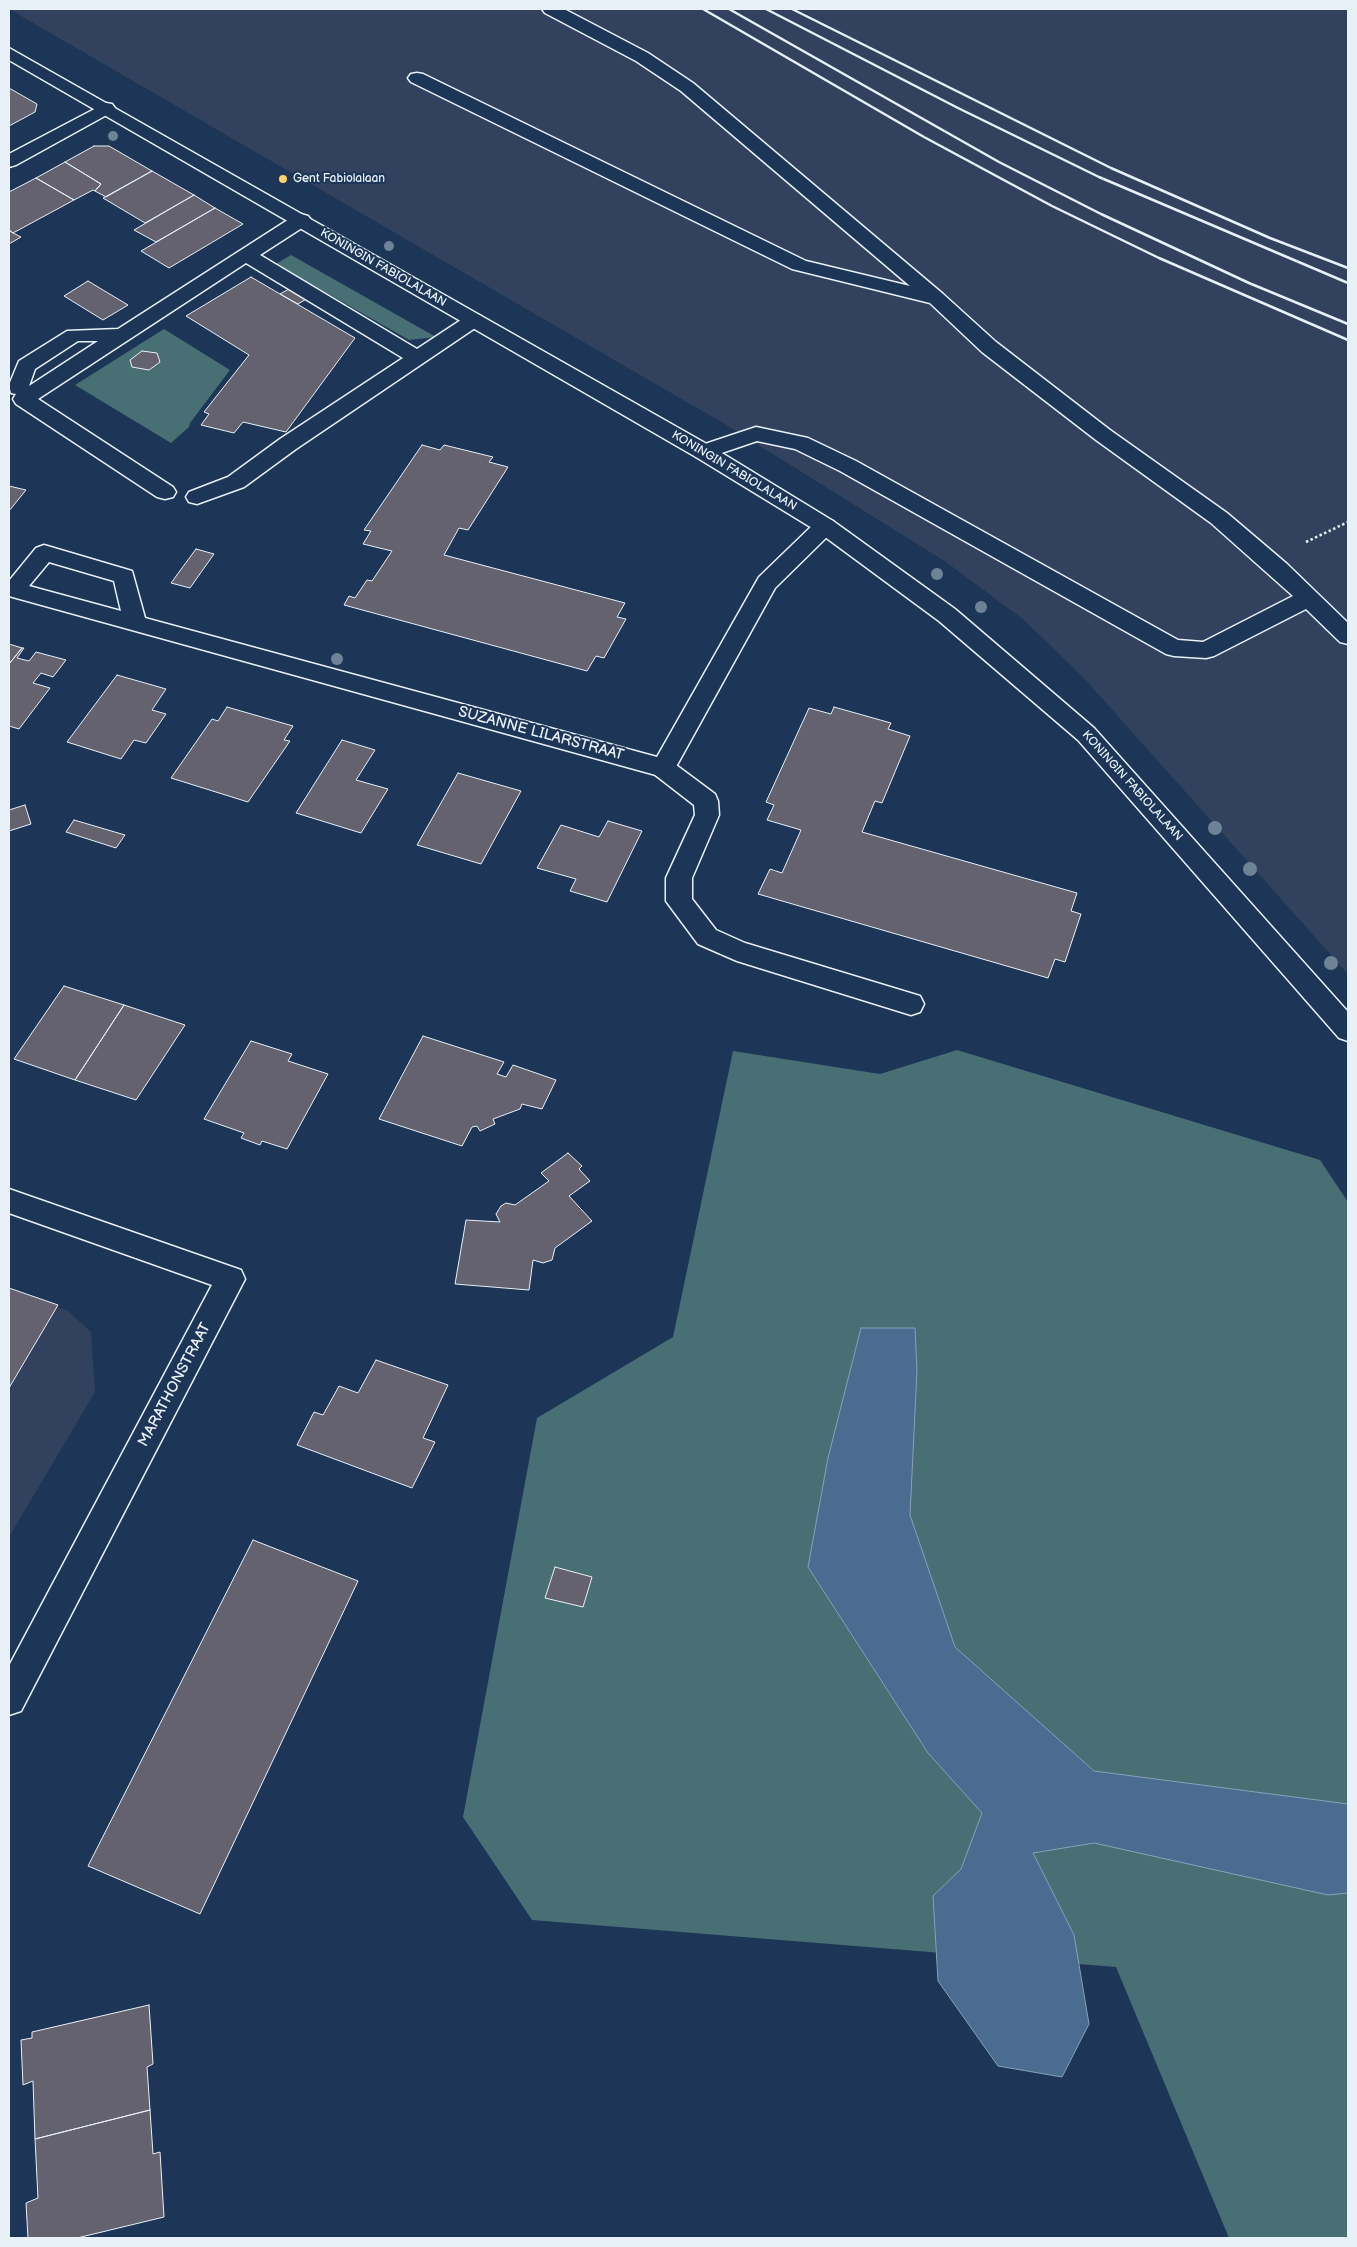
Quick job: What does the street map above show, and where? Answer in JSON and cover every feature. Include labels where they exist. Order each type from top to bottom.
[{"type":"street","points":[[551,9],[642,57],[687,87],[936,298],[989,347],[1043,390],[1219,518],[1271,562],[1348,636]]},
{"type":"street","name":"KONINGIN FABIOLALAAN","points":[[9,53],[704,452],[825,526],[948,615],[1086,734],[1348,1030]]},
{"type":"street","points":[[417,78],[799,265],[936,298]]},
{"type":"street","points":[[9,161],[106,108]]},
{"type":"street","points":[[165,492],[23,399],[301,220]]},
{"type":"street","points":[[246,255],[417,358]]},
{"type":"street","points":[[197,497],[236,482],[288,444],[474,320]]},
{"type":"street","points":[[18,388],[26,366],[74,335],[122,335]]},
{"type":"street","points":[[704,452],[756,434],[801,443],[848,466],[1174,648],[1206,650],[1308,598]]},
{"type":"street","points":[[825,526],[767,584],[663,768],[706,801],[707,814],[679,878],[679,902],[707,938],[737,951],[911,1004]]},
{"type":"street","name":"SUZANNE LILARSTRAAT","points":[[135,622],[124,576],[44,553],[14,590],[663,768]]},
{"type":"street","name":"MARATHONSTRAAT","points":[[9,1201],[231,1279],[9,1699]]},
{"type":"path","points":[[1271,562],[1348,522]]},
{"type":"shaded area","points":[[9,9],[1348,9],[1348,974],[1083,677],[1024,620],[946,562],[723,423]]},
{"type":"shaded area","points":[[9,1290],[68,1311],[91,1332],[95,1392],[9,1537]]},
{"type":"shaded area","points":[[861,1328],[915,1328],[917,1370],[910,1515],[955,1647],[1094,1771],[1348,1804],[1348,1893],[1328,1895],[1094,1843],[1033,1853],[1074,1935],[1089,2024],[1062,2077],[998,2066],[938,1981],[933,1896],[961,1869],[982,1813],[928,1753],[808,1567],[828,1458]]},
{"type":"green space","points":[[291,255],[436,337],[409,340],[276,264]]},
{"type":"green space","points":[[164,329],[230,370],[190,423],[189,427],[171,443],[75,385]]},
{"type":"green space","points":[[957,1050],[1320,1160],[1348,1202],[1348,2238],[1229,2238],[1116,1967],[532,1920],[463,1817],[537,1418],[673,1337],[733,1051],[880,1074]]},
{"type":"building","points":[[9,88],[37,104],[35,112],[9,126]]},
{"type":"building","points":[[94,146],[109,146],[152,171],[106,197],[95,191],[101,184],[65,162]]},
{"type":"building","points":[[65,162],[101,184],[95,191],[93,190],[74,200],[36,178]]},
{"type":"building","points":[[152,171],[194,195],[145,223],[103,198]]},
{"type":"building","points":[[36,178],[74,200],[13,233],[9,230],[9,192]]},
{"type":"building","points":[[194,195],[215,208],[156,242],[134,230]]},
{"type":"building","points":[[215,208],[243,224],[169,268],[141,251]]},
{"type":"building","points":[[9,230],[21,237],[9,244]]},
{"type":"building","points":[[251,277],[355,338],[286,432],[243,422],[234,433],[201,425],[209,414],[204,412],[249,355],[186,316]]},
{"type":"building","points":[[88,281],[128,305],[103,320],[64,296]]},
{"type":"building","points":[[296,285],[313,295],[298,304],[280,294]]},
{"type":"building","points":[[142,351],[157,353],[160,362],[149,370],[132,367],[130,360]]},
{"type":"building","points":[[422,445],[440,450],[444,445],[493,457],[489,462],[508,467],[468,530],[459,528],[444,555],[625,603],[617,617],[626,619],[604,658],[596,656],[587,671],[344,605],[349,596],[355,598],[367,580],[372,581],[392,551],[363,544],[371,531],[364,530]]},
{"type":"building","points":[[9,486],[26,490],[9,511]]},
{"type":"building","points":[[196,549],[214,554],[190,588],[171,583]]},
{"type":"building","points":[[9,644],[22,648],[9,664]]},
{"type":"building","points":[[24,648],[17,658],[29,661],[36,652],[66,660],[53,677],[41,673],[33,683],[50,688],[19,729],[9,726],[9,664]]},
{"type":"building","points":[[117,675],[166,689],[152,710],[166,714],[146,743],[134,740],[121,759],[67,742]]},
{"type":"building","points":[[227,707],[293,726],[284,740],[290,741],[248,802],[171,778],[212,719],[218,721]]},
{"type":"building","points":[[834,707],[891,723],[888,729],[910,736],[882,803],[875,801],[862,832],[1077,893],[1071,911],[1081,914],[1065,962],[1055,959],[1048,978],[758,894],[770,869],[782,873],[801,830],[767,820],[774,805],[766,802],[809,708],[831,714]]},
{"type":"building","points":[[342,740],[375,750],[356,780],[388,789],[361,833],[296,813]]},
{"type":"building","points":[[458,773],[521,791],[481,864],[417,845]]},
{"type":"building","points":[[25,805],[31,824],[9,831],[9,810]]},
{"type":"building","points":[[74,820],[125,835],[116,848],[66,832]]},
{"type":"building","points":[[608,821],[642,831],[607,902],[570,891],[576,879],[537,868],[561,825],[599,837]]},
{"type":"building","points":[[64,986],[124,1005],[75,1080],[14,1059]]},
{"type":"building","points":[[124,1005],[185,1025],[136,1100],[75,1080]]},
{"type":"building","points":[[423,1036],[504,1062],[497,1074],[506,1077],[513,1065],[556,1080],[542,1109],[522,1104],[520,1109],[493,1119],[495,1124],[480,1131],[477,1126],[472,1127],[462,1146],[379,1119]]},
{"type":"building","points":[[251,1041],[292,1054],[288,1061],[328,1074],[287,1149],[262,1141],[260,1145],[241,1138],[244,1133],[204,1119]]},
{"type":"building","points":[[568,1153],[582,1166],[579,1169],[590,1181],[569,1196],[592,1221],[555,1248],[552,1260],[543,1263],[533,1260],[529,1290],[455,1284],[466,1220],[500,1222],[496,1214],[501,1206],[506,1203],[515,1205],[549,1181],[541,1173]]},
{"type":"building","points":[[9,1288],[58,1305],[9,1388]]},
{"type":"building","points":[[376,1360],[448,1385],[423,1438],[435,1442],[412,1488],[297,1445],[314,1412],[323,1415],[339,1386],[358,1393]]},
{"type":"building","points":[[253,1540],[358,1581],[200,1914],[88,1866]]},
{"type":"building","points":[[555,1567],[592,1577],[583,1607],[545,1598]]},
{"type":"building","points":[[149,2005],[153,2064],[147,2067],[150,2110],[35,2139],[33,2081],[23,2085],[21,2040],[32,2038],[32,2032]]},
{"type":"building","points":[[150,2110],[153,2154],[160,2152],[164,2217],[77,2238],[28,2238],[26,2203],[38,2198],[35,2139]]},
{"type":"railway","points":[[703,9],[924,137],[1052,206],[1159,258],[1348,340]]},
{"type":"railway","points":[[729,9],[999,162],[1101,214],[1249,283],[1348,324]]},
{"type":"railway","points":[[766,9],[958,108],[1099,177],[1348,283]]},
{"type":"railway","points":[[792,9],[1111,168],[1270,238],[1348,268]]},
{"type":"place","name":"Gent Fabiolalaan","points":[[283,179]]}]
